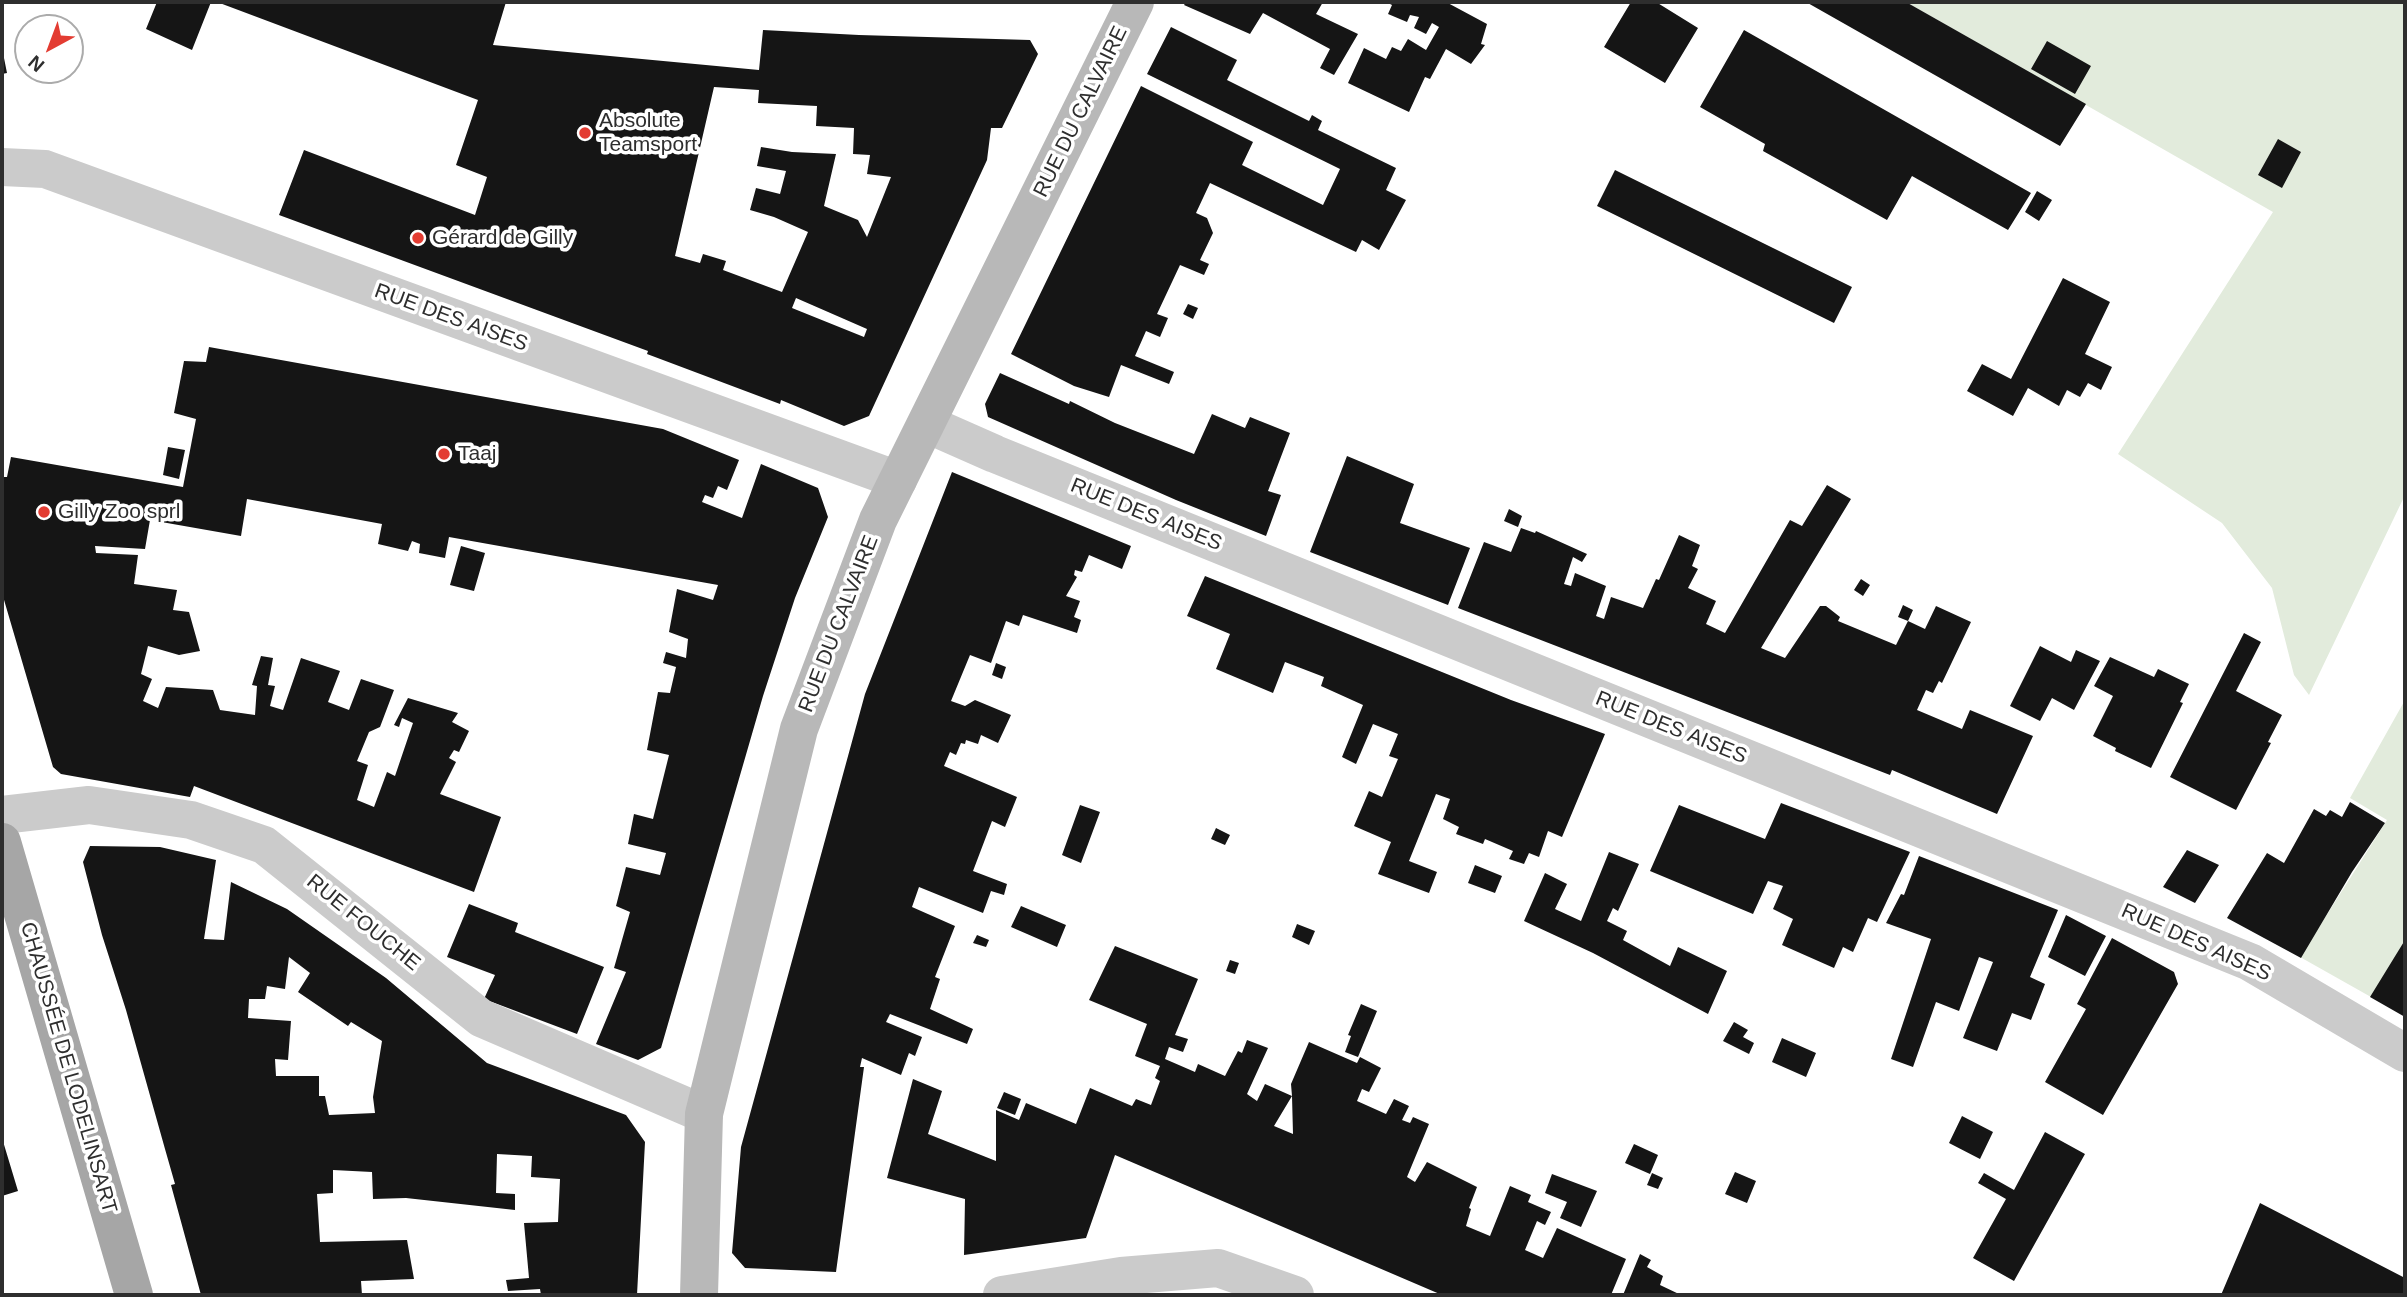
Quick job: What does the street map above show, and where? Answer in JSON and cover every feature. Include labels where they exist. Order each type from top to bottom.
[{"type":"main road","name":"RUE DU CALVAIRE","points":[[699,1295],[704,1114],[799,729],[878,520],[1135,2]]},
{"type":"main road","name":"CHAUSSÉE DE LODELINSART","points":[[2,842],[134,1295]]},
{"type":"street","name":"RUE DES AISES","points":[[2,167],[45,169],[898,480]]},
{"type":"street","name":"RUE DES AISES","points":[[927,424],[995,454],[2250,962],[2405,1053]]},
{"type":"street","name":"RUE FOUCHE","points":[[2,814],[89,805],[191,820],[264,845],[481,1018],[704,1114]]},
{"type":"street","points":[[1002,1295],[1121,1276],[1218,1268],[1295,1295]]},
{"type":"green space","points":[[1906,2],[2405,2],[2405,495],[2309,695],[2294,675],[2272,588],[2222,523],[2118,454],[2273,212]]},
{"type":"green space","points":[[2405,700],[2405,941],[2371,997],[2300,957],[2387,820],[2350,798]]},
{"type":"building","points":[[157,2],[211,2],[192,50],[146,29]]},
{"type":"building","points":[[217,2],[506,2],[493,45],[759,70],[763,30],[1030,40],[1038,54],[1002,128],[991,128],[987,160],[869,416],[844,426],[781,400],[780,404],[647,354],[648,351],[279,215],[304,150],[475,215],[487,177],[456,165],[478,100]],"holes":[[[714,87],[759,90],[758,103],[817,106],[816,126],[854,128],[853,154],[870,155],[867,174],[891,177],[867,237],[858,220],[824,206],[836,154],[761,147],[757,166],[786,171],[780,194],[756,188],[750,210],[808,232],[782,292],[723,270],[726,261],[703,254],[700,263],[675,256]],[[796,298],[867,329],[864,337],[792,308]]]},
{"type":"building","points":[[1186,2],[1323,2],[1316,14],[1358,34],[1334,75],[1320,68],[1330,49],[1263,13],[1250,34],[1184,5]]},
{"type":"building","points":[[1391,2],[1446,2],[1487,24],[1481,44],[1485,45],[1471,64],[1446,49],[1430,79],[1425,77],[1409,112],[1348,83],[1364,48],[1386,59],[1392,47],[1401,51],[1408,39],[1426,50],[1439,27],[1432,23],[1426,34],[1414,28],[1419,17],[1410,15],[1407,22],[1388,14]]},
{"type":"building","points":[[1631,2],[1656,2],[1698,28],[1665,83],[1604,47]]},
{"type":"building","points":[[1806,2],[1906,2],[2086,104],[2060,146]]},
{"type":"building","points":[[1171,27],[1237,60],[1227,80],[1309,121],[1312,115],[1322,121],[1318,130],[1396,168],[1386,190],[1406,200],[1379,250],[1362,240],[1356,252],[1210,183],[1196,213],[1207,218],[1213,233],[1200,260],[1209,264],[1204,275],[1180,265],[1157,314],[1168,318],[1160,337],[1146,331],[1135,356],[1174,372],[1169,384],[1121,365],[1109,397],[1074,386],[1011,354],[1141,86],[1253,142],[1242,165],[1323,205],[1340,169],[1147,74]]},
{"type":"building","points":[[1744,30],[2031,193],[2008,230],[1912,176],[1887,220],[1763,151],[1765,144],[1700,107]]},
{"type":"building","points":[[2047,41],[2091,66],[2075,94],[2031,69]]},
{"type":"building","points":[[2,48],[7,73],[2,74]]},
{"type":"building","points":[[2278,139],[2301,152],[2282,188],[2258,175]]},
{"type":"building","points":[[1615,170],[1852,287],[1834,323],[1597,206]]},
{"type":"building","points":[[2037,191],[2052,200],[2039,221],[2025,212]]},
{"type":"building","points":[[2063,278],[2110,302],[2085,354],[2112,367],[2101,390],[2088,383],[2080,397],[2067,390],[2059,406],[2028,388],[2013,416],[1967,391],[1982,364],[2011,379]]},
{"type":"building","points":[[1188,304],[1198,308],[1193,319],[1183,314]]},
{"type":"building","points":[[209,347],[663,429],[739,460],[727,490],[718,486],[713,498],[705,495],[702,502],[742,518],[761,464],[818,488],[828,517],[795,598],[763,696],[661,1048],[638,1060],[596,1044],[626,972],[614,968],[630,912],[616,906],[626,867],[660,875],[666,853],[628,844],[634,814],[653,819],[669,755],[647,750],[658,692],[670,693],[676,667],[663,663],[666,652],[686,658],[688,639],[669,632],[677,589],[713,600],[718,585],[449,537],[445,558],[419,553],[420,544],[412,541],[408,551],[378,544],[382,524],[247,499],[241,536],[150,520],[145,549],[95,546],[96,553],[138,555],[134,584],[177,590],[173,610],[189,612],[200,651],[179,655],[148,646],[141,674],[152,679],[143,701],[158,708],[166,687],[213,690],[220,710],[255,715],[257,686],[252,685],[261,656],[273,658],[268,685],[275,686],[270,706],[283,710],[301,658],[340,671],[328,702],[349,710],[361,679],[394,690],[380,727],[369,732],[357,761],[368,765],[357,800],[374,807],[387,772],[395,776],[413,723],[402,718],[399,727],[394,725],[408,698],[458,713],[452,722],[469,731],[459,752],[454,750],[449,758],[456,762],[440,794],[501,817],[474,892],[194,786],[190,797],[61,774],[53,767],[2,593],[2,477],[7,477],[11,457],[183,487],[196,419],[174,413],[184,361],[206,362]]},
{"type":"building","points":[[1000,373],[1194,454],[1212,414],[1245,428],[1250,417],[1290,433],[1268,491],[1281,495],[1266,536],[1176,500],[988,417],[985,404]]},
{"type":"building","points":[[168,447],[185,450],[179,479],[163,475]]},
{"type":"building","points":[[1347,456],[1414,484],[1400,523],[1470,548],[1448,605],[1310,552]]},
{"type":"building","points":[[952,472],[1131,546],[1122,569],[1089,555],[1082,572],[1075,570],[1074,575],[1077,577],[1066,596],[1080,601],[1074,617],[1081,620],[1077,633],[1023,615],[1019,626],[1006,621],[991,663],[970,655],[951,701],[965,706],[975,700],[1011,715],[998,743],[981,735],[978,744],[966,740],[965,744],[961,743],[956,755],[950,752],[944,766],[1017,797],[1005,827],[992,821],[973,871],[1007,884],[1004,895],[991,891],[983,913],[919,887],[912,907],[955,926],[935,977],[940,979],[930,1009],[973,1029],[967,1044],[890,1014],[886,1022],[922,1037],[915,1056],[909,1053],[901,1075],[862,1058],[860,1067],[864,1067],[836,1272],[745,1268],[732,1253],[741,1147],[865,694]]},
{"type":"building","points":[[1827,485],[1851,499],[1761,648],[1785,658],[1820,606],[1826,606],[1840,617],[1838,621],[1896,645],[1908,621],[1925,629],[1936,606],[1971,622],[1942,683],[1939,681],[1933,693],[1926,690],[1917,710],[1962,729],[1970,710],[2033,736],[1997,814],[1892,770],[1890,775],[1458,608],[1484,542],[1511,552],[1521,528],[1535,533],[1536,531],[1587,554],[1582,562],[1573,557],[1564,584],[1571,586],[1575,573],[1606,586],[1596,616],[1604,619],[1611,597],[1643,608],[1679,535],[1700,545],[1692,566],[1698,569],[1688,588],[1716,601],[1706,624],[1725,633],[1790,520],[1802,526]]},
{"type":"building","points":[[1509,509],[1522,516],[1518,527],[1504,521]]},
{"type":"building","points":[[461,546],[485,553],[474,591],[450,585]]},
{"type":"building","points":[[1205,576],[1511,700],[1605,734],[1562,837],[1548,831],[1539,857],[1529,853],[1524,864],[1509,859],[1513,851],[1485,839],[1483,844],[1456,834],[1459,827],[1443,819],[1450,799],[1436,794],[1409,861],[1437,872],[1429,893],[1378,874],[1391,842],[1354,826],[1369,791],[1382,797],[1398,759],[1389,756],[1398,734],[1373,724],[1356,764],[1342,757],[1363,705],[1321,686],[1324,677],[1285,662],[1273,693],[1216,669],[1230,634],[1187,616]]},
{"type":"building","points":[[1861,579],[1870,585],[1863,596],[1854,590]]},
{"type":"building","points":[[1903,605],[1913,610],[1908,621],[1898,617]]},
{"type":"building","points":[[2244,633],[2261,642],[2236,691],[2282,715],[2268,742],[2271,743],[2236,810],[2170,777]]},
{"type":"building","points":[[2040,646],[2071,662],[2076,650],[2100,661],[2074,710],[2052,698],[2040,721],[2010,706]]},
{"type":"building","points":[[2110,657],[2154,677],[2158,669],[2189,684],[2180,702],[2183,703],[2151,768],[2115,751],[2116,748],[2093,736],[2113,696],[2094,686]]},
{"type":"building","points":[[996,663],[1006,667],[1002,679],[992,675]]},
{"type":"building","points":[[2350,802],[2385,823],[2352,872],[2301,958],[2227,918],[2267,853],[2284,863],[2314,809],[2326,816],[2330,810],[2342,817]]},
{"type":"building","points":[[1781,803],[1910,852],[1877,922],[1868,918],[1853,952],[1843,947],[1834,968],[1782,945],[1793,919],[1773,909],[1783,886],[1768,881],[1753,914],[1650,871],[1679,805],[1765,839]]},
{"type":"building","points":[[1080,805],[1100,812],[1081,863],[1062,855]]},
{"type":"building","points":[[1216,828],[1230,835],[1225,845],[1211,839]]},
{"type":"building","points":[[90,846],[160,847],[216,860],[204,939],[224,940],[231,882],[287,909],[386,978],[487,1063],[626,1115],[645,1142],[637,1295],[541,1295],[540,1289],[508,1291],[506,1280],[529,1278],[524,1223],[558,1222],[560,1179],[531,1177],[532,1156],[497,1154],[496,1193],[515,1194],[515,1210],[406,1198],[373,1199],[372,1172],[333,1170],[333,1193],[317,1194],[320,1242],[407,1240],[414,1279],[361,1281],[362,1295],[201,1295],[171,1185],[175,1184],[83,862]],"holes":[[[289,957],[310,973],[298,992],[348,1026],[351,1022],[382,1041],[373,1097],[375,1113],[329,1115],[325,1096],[319,1096],[319,1076],[276,1076],[275,1059],[288,1060],[291,1021],[248,1018],[249,999],[265,999],[267,986],[285,989]]]},
{"type":"building","points":[[2187,850],[2219,865],[2195,903],[2163,887]]},
{"type":"building","points":[[1609,852],[1639,864],[1618,911],[1613,908],[1607,921],[1627,931],[1623,940],[1670,966],[1678,947],[1727,971],[1708,1014],[1593,953],[1524,921],[1545,873],[1567,884],[1555,909],[1581,921]]},
{"type":"building","points":[[1919,856],[2058,910],[2030,977],[2045,984],[2031,1020],[2012,1013],[1997,1051],[1963,1038],[1993,962],[1979,957],[1959,1011],[1936,1002],[1913,1067],[1891,1059],[1931,939],[1886,923],[1901,894],[1904,895]]},
{"type":"building","points":[[1475,865],[1502,876],[1495,893],[1468,883]]},
{"type":"building","points":[[469,904],[518,923],[515,932],[604,967],[577,1034],[484,999],[495,975],[447,957]]},
{"type":"building","points":[[1021,906],[1066,925],[1057,947],[1011,927]]},
{"type":"building","points":[[2066,915],[2106,936],[2085,976],[2048,957]]},
{"type":"building","points":[[1297,924],[1315,931],[1309,945],[1292,937]]},
{"type":"building","points":[[977,935],[989,940],[986,947],[973,943]]},
{"type":"building","points":[[2112,938],[2174,972],[2178,984],[2103,1115],[2045,1082],[2086,1009],[2077,1004]]},
{"type":"building","points":[[2405,940],[2405,1017],[2370,997]]},
{"type":"building","points":[[1115,946],[1198,979],[1175,1035],[1188,1039],[1183,1052],[1169,1047],[1165,1059],[1195,1072],[1198,1064],[1225,1076],[1238,1051],[1242,1053],[1247,1040],[1268,1048],[1247,1094],[1257,1101],[1265,1084],[1292,1096],[1291,1084],[1309,1042],[1357,1063],[1360,1057],[1381,1068],[1369,1092],[1362,1089],[1357,1101],[1386,1114],[1394,1099],[1409,1106],[1402,1120],[1410,1123],[1413,1117],[1429,1124],[1407,1177],[1415,1182],[1427,1162],[1477,1187],[1466,1226],[1490,1236],[1510,1186],[1531,1195],[1528,1202],[1551,1212],[1545,1225],[1537,1221],[1525,1250],[1543,1258],[1557,1228],[1626,1259],[1611,1295],[1442,1295],[1115,1155],[1086,1238],[964,1255],[965,1199],[887,1178],[913,1079],[942,1091],[928,1134],[996,1161],[996,1110],[1019,1120],[1026,1103],[1076,1124],[1090,1088],[1132,1106],[1136,1099],[1151,1105],[1160,1081],[1155,1078],[1160,1066],[1135,1056],[1147,1024],[1089,1000]],"holes":[[[1292,1096],[1293,1134],[1274,1126]]]},
{"type":"building","points":[[1230,960],[1239,963],[1235,974],[1226,971]]},
{"type":"building","points":[[1361,1004],[1377,1011],[1358,1057],[1345,1052],[1351,1036],[1348,1035]]},
{"type":"building","points":[[1734,1022],[1748,1030],[1743,1037],[1754,1043],[1749,1054],[1723,1041]]},
{"type":"building","points":[[1782,1038],[1816,1053],[1806,1077],[1772,1062]]},
{"type":"building","points":[[1004,1092],[1021,1099],[1015,1115],[997,1108]]},
{"type":"building","points":[[1962,1116],[1993,1132],[1980,1159],[1949,1143]]},
{"type":"building","points":[[2045,1132],[2085,1154],[2014,1281],[1973,1258],[2006,1199],[1978,1183],[1984,1173],[2014,1190]]},
{"type":"building","points":[[2,1138],[18,1191],[2,1196]]},
{"type":"building","points":[[1634,1144],[1658,1155],[1650,1174],[1625,1163]]},
{"type":"building","points":[[1735,1172],[1756,1181],[1747,1203],[1725,1194]]},
{"type":"building","points":[[1652,1173],[1663,1178],[1658,1189],[1647,1185]]},
{"type":"building","points":[[1552,1174],[1597,1191],[1581,1227],[1560,1218],[1567,1202],[1545,1193]]},
{"type":"building","points":[[2260,1203],[2405,1278],[2405,1295],[2221,1295]]},
{"type":"building","points":[[1640,1254],[1651,1260],[1647,1267],[1663,1276],[1660,1285],[1681,1295],[1623,1295]]},
{"type":"place","name":"Absolute Teamsport","points":[[585,133]]},
{"type":"place","name":"Gérard de Gilly","points":[[418,238]]},
{"type":"place","name":"Taaj","points":[[444,454]]},
{"type":"place","name":"Gilly Zoo sprl","points":[[44,512]]}]
